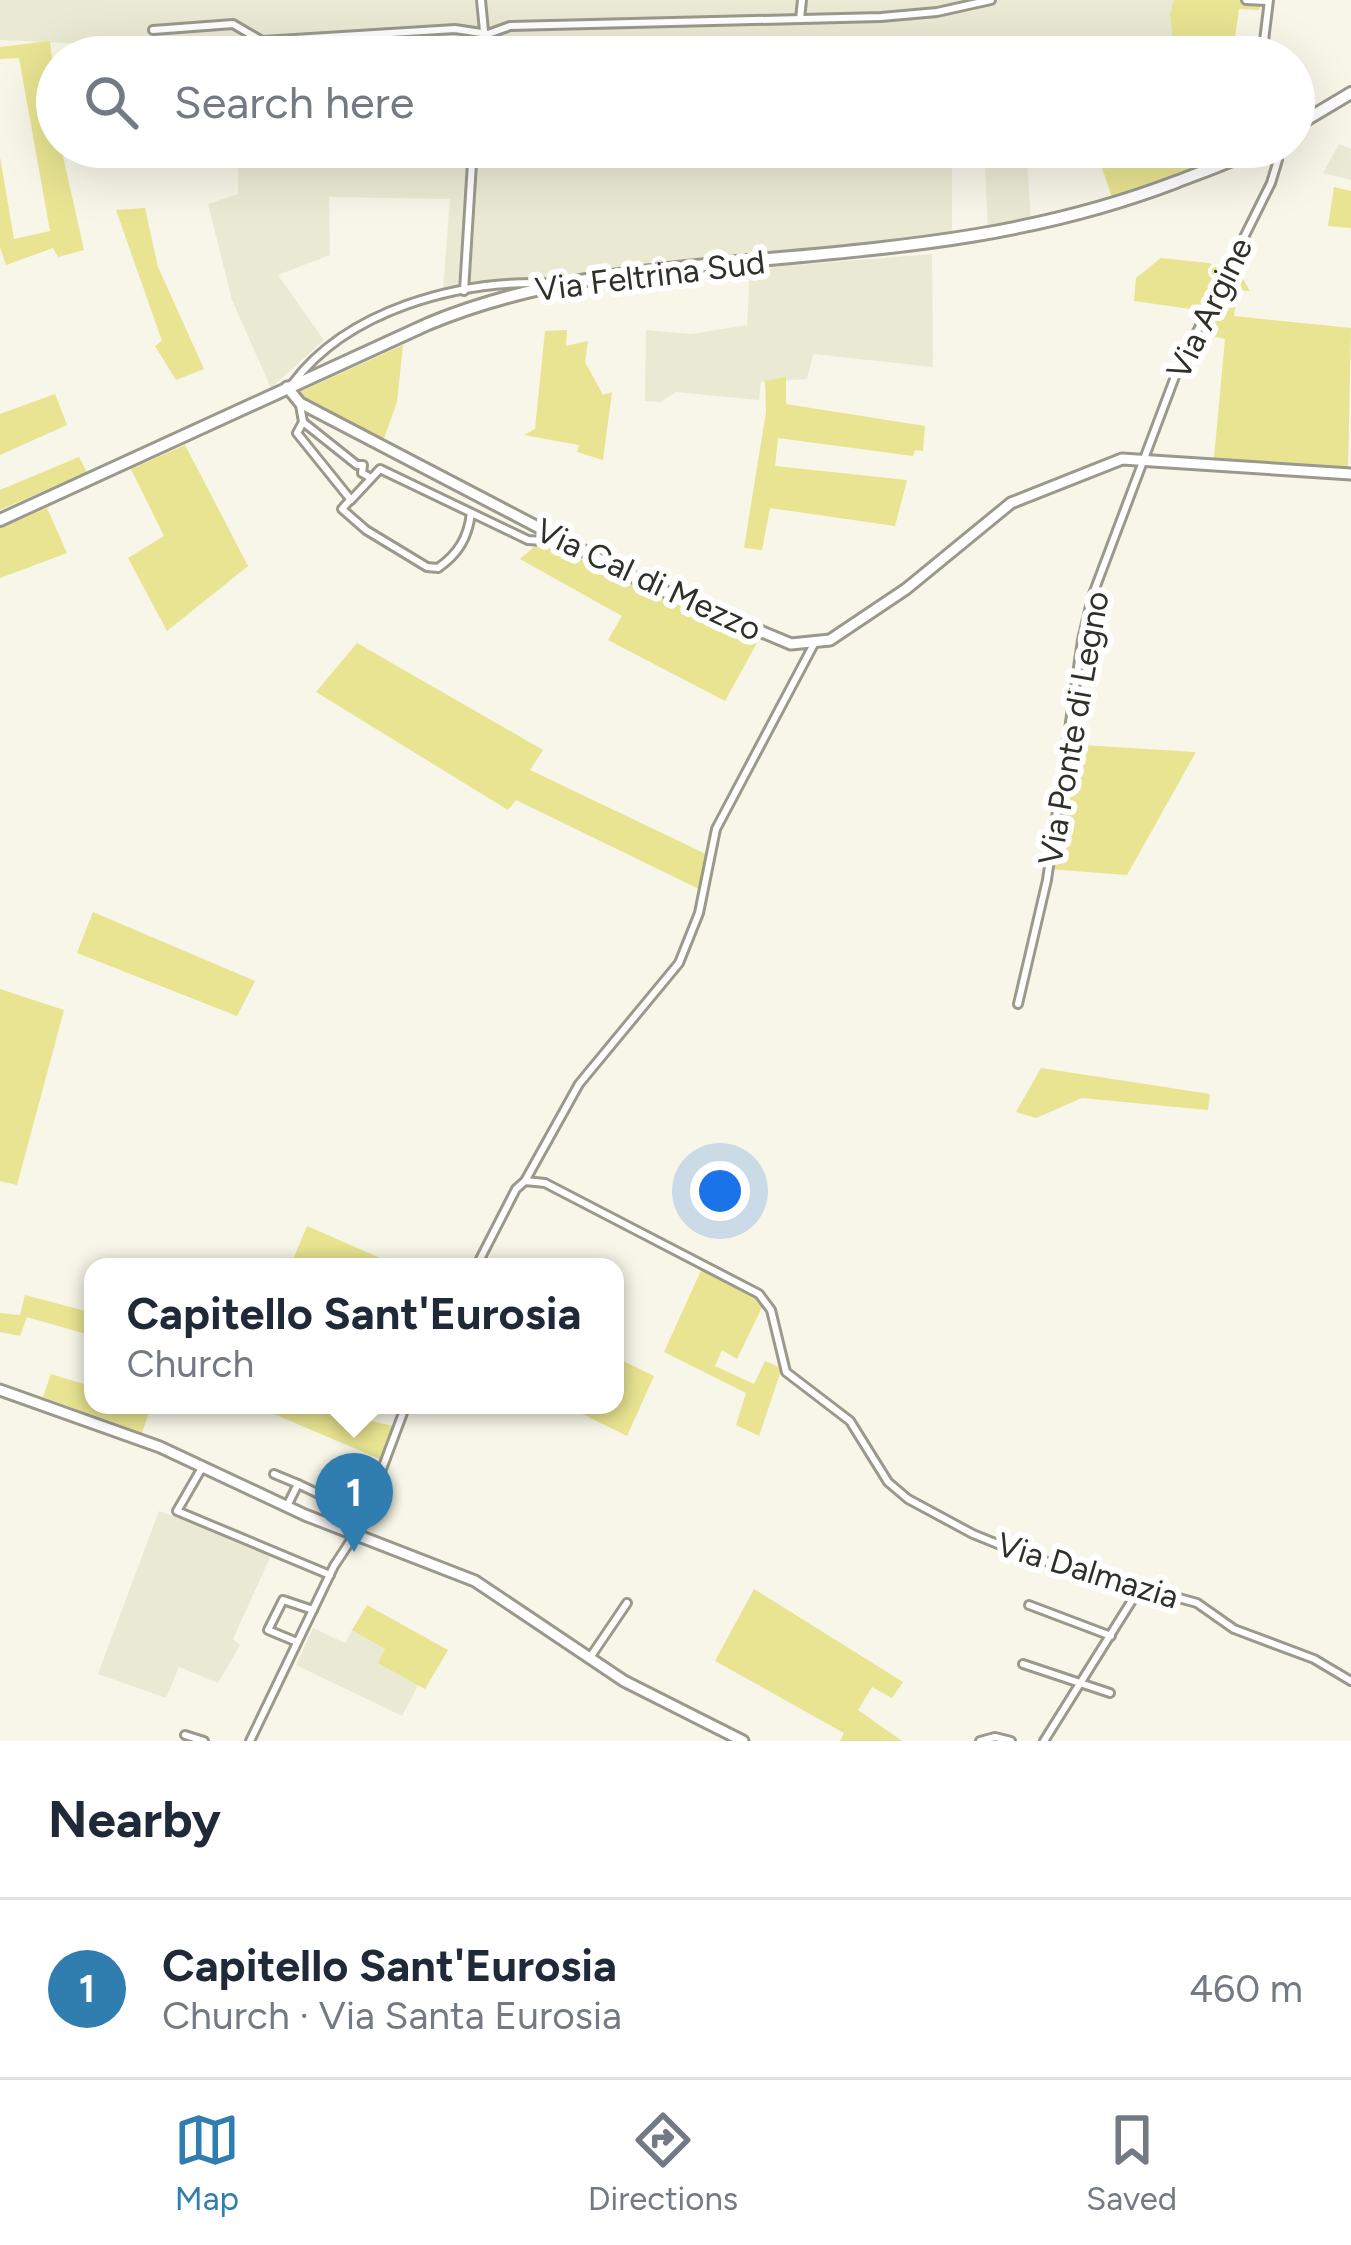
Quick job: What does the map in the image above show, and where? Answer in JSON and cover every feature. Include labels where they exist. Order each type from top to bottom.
[{"type":"main road","points":[[1315,114],[1351,93]]},
{"type":"main road","name":"Via Feltrina Sud","points":[[0,520],[448,316],[554,284],[609,274],[998,234],[1132,198],[1207,168]]},
{"type":"street","points":[[481,0],[481,26],[488,34]]},
{"type":"street","points":[[800,19],[802,0]]},
{"type":"street","points":[[342,36],[454,29],[488,34],[510,26],[897,16],[991,0]]},
{"type":"street","points":[[1246,0],[1268,1],[1264,36]]},
{"type":"street","points":[[153,30],[233,24],[253,36]]},
{"type":"street","points":[[464,291],[472,168]]},
{"type":"street","name":"Via Argine","points":[[1146,458],[1176,374],[1276,168]]},
{"type":"street","points":[[289,386],[330,344],[385,312],[464,291],[516,283],[554,284]]},
{"type":"street","name":"Via Cal di Mezzo","points":[[289,386],[300,403],[647,584],[769,637],[814,644]]},
{"type":"street","points":[[300,403],[303,422],[297,433],[351,500]]},
{"type":"street","points":[[303,422],[371,478]]},
{"type":"street","name":"Via Ponte di Legno","points":[[1018,1004],[1047,880],[1082,640],[1104,563],[1146,458]]},
{"type":"street","points":[[481,1258],[579,1084],[673,970],[699,913],[716,829],[814,644],[830,640],[891,600],[1011,503],[1122,459],[1351,474]]},
{"type":"street","points":[[471,513],[463,544],[438,568],[427,567],[366,530],[342,509],[380,469],[528,540],[544,541]]},
{"type":"street","name":"Via Dalmazia","points":[[525,1180],[545,1183],[760,1294],[774,1320],[786,1372],[850,1420],[881,1472],[908,1498],[973,1534],[1030,1557],[1204,1606],[1240,1632],[1314,1659],[1351,1682]]},
{"type":"street","points":[[0,1390],[203,1466],[354,1535],[475,1581],[640,1690],[743,1741]]},
{"type":"street","points":[[250,1741],[354,1535],[402,1414]]},
{"type":"street","points":[[203,1466],[177,1511],[330,1575]]},
{"type":"street","points":[[274,1474],[319,1494]]},
{"type":"street","points":[[287,1506],[298,1484]]},
{"type":"street","points":[[1045,1741],[1141,1586]]},
{"type":"street","points":[[297,1642],[268,1630],[284,1600],[313,1610]]},
{"type":"street","points":[[589,1659],[627,1603]]},
{"type":"street","points":[[1029,1605],[1111,1636]]},
{"type":"street","points":[[1023,1664],[1110,1694]]},
{"type":"street","points":[[185,1735],[204,1741]]},
{"type":"street","points":[[980,1741],[995,1737],[1011,1741]]},
{"type":"shaded area","points":[[0,0],[1174,0],[1173,36],[36,36],[36,42],[0,40]]},
{"type":"shaded area","points":[[1174,0],[1263,0],[1259,10],[1239,9],[1235,36],[1173,36]]},
{"type":"shaded area","points":[[36,43],[36,153],[19,58],[0,59],[0,47]]},
{"type":"shaded area","points":[[1339,144],[1351,149],[1351,180],[1323,173]]},
{"type":"shaded area","points":[[0,157],[14,239],[50,231],[39,168],[66,168],[84,250],[58,257],[53,248],[6,265],[0,247]]},
{"type":"shaded area","points":[[238,168],[952,168],[952,235],[657,262],[537,280],[477,281],[443,290],[450,199],[329,197],[330,255],[278,275],[324,340],[271,388],[232,300],[208,204],[238,194]]},
{"type":"shaded area","points":[[985,168],[1027,168],[1031,221],[988,230]]},
{"type":"shaded area","points":[[1102,168],[1191,168],[1112,197]]},
{"type":"shaded area","points":[[1334,187],[1351,191],[1351,228],[1328,226]]},
{"type":"shaded area","points":[[145,208],[158,267],[204,369],[176,380],[155,346],[162,341],[116,210]]},
{"type":"shaded area","points":[[932,254],[933,367],[813,354],[807,379],[761,382],[759,400],[676,392],[661,402],[645,401],[646,330],[691,334],[747,325],[750,269]]},
{"type":"shaded area","points":[[1161,258],[1239,272],[1250,291],[1237,290],[1234,316],[1351,328],[1348,470],[1214,458],[1225,339],[1193,332],[1205,311],[1134,301],[1136,278]]},
{"type":"shaded area","points":[[567,330],[566,346],[588,341],[585,362],[603,395],[612,392],[603,460],[577,452],[579,445],[524,435],[535,429],[545,331]]},
{"type":"shaded area","points":[[403,345],[397,402],[382,444],[291,396]]},
{"type":"shaded area","points":[[786,377],[786,404],[925,426],[923,451],[915,450],[913,456],[778,438],[775,466],[907,480],[895,526],[770,508],[762,550],[744,548],[766,412],[765,381]]},
{"type":"shaded area","points":[[55,394],[67,425],[0,455],[0,414]]},
{"type":"shaded area","points":[[185,445],[248,566],[167,631],[128,558],[164,536],[131,469]]},
{"type":"shaded area","points":[[79,457],[87,472],[0,510],[0,490]]},
{"type":"shaded area","points":[[47,508],[67,553],[0,578],[0,528]]},
{"type":"shaded area","points":[[541,541],[758,641],[725,701],[608,640],[622,616],[520,559]]},
{"type":"shaded area","points":[[357,643],[543,750],[530,770],[706,854],[699,889],[516,800],[508,810],[316,692]]},
{"type":"shaded area","points":[[1066,744],[1196,752],[1127,875],[1048,869]]},
{"type":"shaded area","points":[[93,912],[255,981],[237,1016],[77,953]]},
{"type":"shaded area","points":[[0,989],[64,1010],[17,1185],[0,1181]]},
{"type":"shaded area","points":[[1041,1068],[1210,1094],[1208,1110],[1082,1098],[1036,1118],[1016,1112]]},
{"type":"shaded area","points":[[307,1226],[380,1258],[294,1258]]},
{"type":"shaded area","points":[[704,1264],[741,1281],[765,1301],[737,1359],[722,1350],[715,1366],[754,1384],[765,1361],[782,1368],[759,1436],[736,1425],[746,1393],[664,1352]]},
{"type":"shaded area","points":[[25,1295],[84,1311],[84,1333],[27,1317],[20,1336],[0,1332],[0,1313],[20,1315]]},
{"type":"shaded area","points":[[624,1361],[654,1376],[627,1436],[582,1414],[624,1414]]},
{"type":"shaded area","points":[[51,1374],[84,1384],[84,1412],[43,1397]]},
{"type":"shaded area","points":[[90,1414],[148,1414],[142,1433]]},
{"type":"shaded area","points":[[274,1414],[356,1414],[393,1426],[382,1460]]},
{"type":"shaded area","points":[[159,1511],[272,1553],[233,1639],[240,1645],[218,1683],[179,1667],[166,1698],[98,1674]]},
{"type":"shaded area","points":[[754,1589],[903,1682],[892,1698],[872,1687],[858,1710],[902,1741],[840,1741],[844,1733],[715,1661]]},
{"type":"shaded area","points":[[367,1605],[448,1650],[425,1689],[378,1663],[385,1649],[352,1630]]},
{"type":"shaded area","points":[[313,1628],[345,1643],[352,1630],[385,1649],[379,1663],[418,1685],[402,1716],[296,1665]]},
{"type":"place","name":"Capitello Sant'Eurosia","points":[[354,1552]]}]
